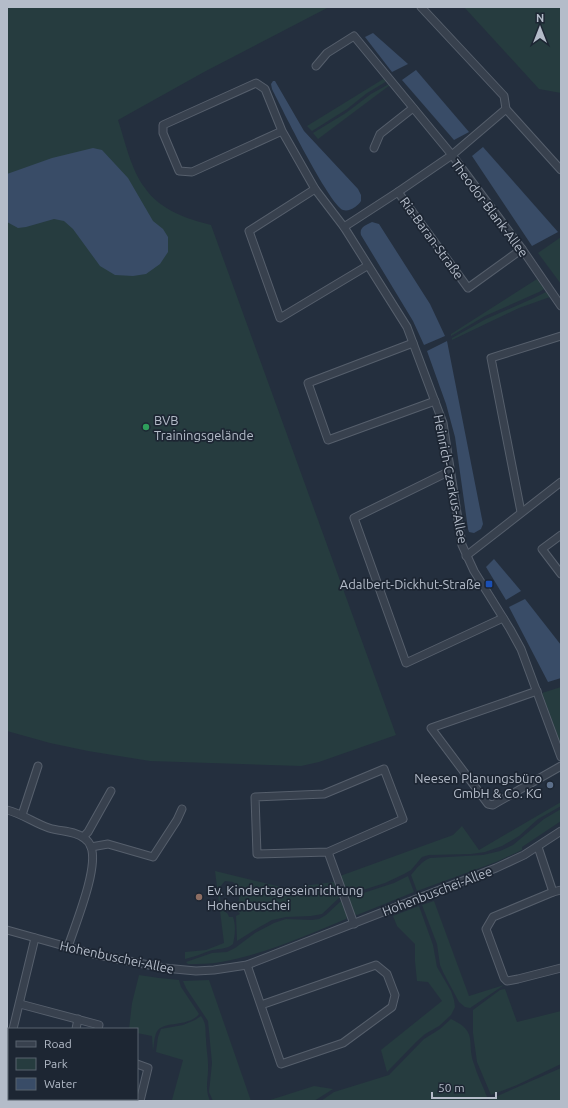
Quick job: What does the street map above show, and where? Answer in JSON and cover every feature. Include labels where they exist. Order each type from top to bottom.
[{"type":"street","points":[[421,7],[504,96],[506,108],[561,170]]},
{"type":"street","points":[[316,66],[326,53],[354,36],[452,155],[506,108]]},
{"type":"street","name":"Heinrich-Czerkus-Allee","points":[[282,131],[192,172],[179,171],[163,133],[163,125],[256,83],[265,89],[282,131],[315,189],[344,227],[407,328],[443,424],[459,534],[466,556],[521,649],[561,757]]},
{"type":"street","points":[[374,148],[380,134],[413,108]]},
{"type":"street","name":"Theodor-Blank-Allee","points":[[344,227],[452,155],[522,249],[561,306]]},
{"type":"street","points":[[315,189],[249,231],[280,318],[367,266]]},
{"type":"street","name":"Ria-Baran-Straße","points":[[398,192],[468,288],[522,249]]},
{"type":"street","points":[[521,512],[491,358],[561,336]]},
{"type":"street","points":[[413,343],[308,384],[328,440],[435,401]]},
{"type":"street","points":[[450,471],[354,518],[406,663],[503,618]]},
{"type":"street","points":[[466,556],[561,482]]},
{"type":"street","points":[[561,534],[542,549],[561,574]]},
{"type":"street","points":[[536,691],[431,728],[488,804],[493,805],[561,766]]},
{"type":"street","points":[[22,815],[38,766]]},
{"type":"street","points":[[384,769],[403,820],[328,852],[257,854],[255,797],[324,794],[384,769]]},
{"type":"street","points":[[83,838],[88,832],[111,791]]},
{"type":"street","points":[[91,847],[108,844],[153,857],[177,820],[182,809]]},
{"type":"street","points":[[7,810],[22,815],[48,828],[70,832],[83,838],[91,847],[92,869],[68,947]]},
{"type":"street","name":"Hohenbuschei-Allee","points":[[7,930],[117,959],[164,968],[180,970],[214,970],[247,965],[496,868],[538,847],[561,831]]},
{"type":"street","points":[[538,847],[553,892]]},
{"type":"street","points":[[328,852],[354,924]]},
{"type":"street","points":[[561,890],[493,917],[486,929],[504,978],[507,981],[561,968]]},
{"type":"street","points":[[13,1028],[35,938]]},
{"type":"street","points":[[247,965],[281,1064],[343,1043],[392,1007],[395,995],[387,974],[376,965],[262,1005]]},
{"type":"street","points":[[20,1004],[99,1024],[98,1028]]},
{"type":"street","points":[[76,1028],[78,1019]]},
{"type":"street","points":[[138,1064],[148,1068],[140,1101]]},
{"type":"green space","name":"BVB Trainingsgelände","points":[[7,7],[329,7],[204,72],[118,120],[136,173],[151,196],[166,208],[193,220],[211,225],[396,735],[319,762],[301,766],[150,761],[88,751],[50,743],[7,731]]},
{"type":"green space","points":[[464,7],[561,7],[561,93],[539,89]]},
{"type":"green space","points":[[385,78],[387,81],[312,131],[307,126]]},
{"type":"green space","points":[[389,84],[390,85],[318,139],[313,133],[346,113],[371,94]]},
{"type":"green space","points":[[561,237],[561,284],[538,253]]},
{"type":"green space","points":[[537,279],[544,289],[485,316],[451,336],[451,334]]},
{"type":"green space","points":[[546,292],[550,297],[519,308],[452,340],[452,338],[486,319]]},
{"type":"green space","points":[[561,687],[561,745],[542,693]]},
{"type":"green space","points":[[561,802],[561,806],[538,819],[519,836],[502,846],[485,852],[471,854],[429,855],[422,857],[411,870],[404,874],[385,883],[347,895],[340,876],[453,835],[462,826],[479,850]]},
{"type":"green space","points":[[561,809],[561,821],[522,847],[522,850],[496,862],[417,891],[411,875],[419,865],[430,858],[483,855],[500,851],[513,845],[544,819]]},
{"type":"green space","points":[[215,871],[298,891],[303,886],[334,882],[340,897],[322,914],[286,917],[272,920],[237,941],[236,916],[240,914],[237,910],[239,903],[238,891],[233,882],[225,881],[219,888],[220,898],[222,907],[229,917],[233,917],[235,923],[233,944],[228,947],[209,951],[185,959],[185,952],[206,950],[224,943]]},
{"type":"green space","points":[[408,876],[414,892],[357,915],[355,914],[348,898],[394,883]]},
{"type":"green space","points":[[342,900],[348,916],[346,919],[300,938],[237,959],[209,964],[188,964],[186,962],[212,953],[227,952],[255,933],[274,923],[286,919],[319,919],[326,915]]},
{"type":"green space","points":[[434,901],[469,996],[504,985],[470,1008],[465,1007],[459,1002],[440,965],[437,944],[422,905]]},
{"type":"green space","points":[[419,906],[433,945],[437,967],[451,991],[455,1007],[451,1015],[439,1026],[425,1034],[416,1042],[387,1072],[381,1050],[442,1001],[428,982],[417,981],[415,944],[397,926],[393,916]]},
{"type":"green space","points":[[139,975],[179,980],[181,987],[199,1014],[190,1021],[162,1027],[158,1030],[155,1037],[153,1051],[152,1036],[138,1033],[138,1028],[129,1028],[132,1003]]},
{"type":"green space","points":[[209,980],[251,1101],[213,1101],[209,1092],[212,1063],[208,1021],[183,981]]},
{"type":"green space","points":[[505,989],[517,1022],[561,1011],[561,1064],[517,1085],[491,1095],[477,1062],[473,1033],[473,1010],[500,990]]},
{"type":"green space","points":[[201,1016],[205,1027],[208,1064],[207,1087],[210,1101],[172,1100],[183,1060],[156,1052],[158,1037],[161,1029],[183,1025]]},
{"type":"green space","points":[[451,1019],[465,1028],[468,1033],[474,1064],[487,1097],[477,1101],[321,1101],[334,1092],[389,1075],[424,1039],[440,1029]]},
{"type":"green space","points":[[561,1068],[561,1101],[486,1101]]},
{"type":"green space","points":[[314,1086],[333,1089],[314,1101],[267,1101]]},
{"type":"water","points":[[373,33],[408,64],[392,72],[365,37]]},
{"type":"water","points":[[416,70],[469,132],[454,140],[402,80]]},
{"type":"water","points":[[275,81],[304,131],[358,189],[361,195],[361,201],[354,208],[343,210],[336,204],[327,191],[272,89],[271,84]]},
{"type":"water","points":[[483,147],[558,232],[532,246],[472,156]]},
{"type":"water","points":[[93,148],[102,150],[128,178],[153,221],[163,229],[168,237],[168,252],[160,264],[146,274],[133,276],[115,275],[100,266],[73,229],[64,221],[54,219],[18,228],[7,222],[7,174],[52,158]]},
{"type":"water","points":[[372,222],[379,224],[430,304],[445,336],[424,345],[413,321],[361,235],[362,228]]},
{"type":"water","points":[[447,341],[483,524],[481,529],[474,533],[469,532],[468,529],[455,437],[446,404],[427,351]]},
{"type":"water","points":[[494,559],[521,591],[506,600],[486,567]]},
{"type":"water","points":[[525,599],[561,645],[561,678],[548,682],[509,607]]},
{"type":"place","name":"BVB Trainingsgelände","points":[[146,427]]},
{"type":"place","name":"Adalbert-Dickhut-Straße","points":[[489,584]]},
{"type":"place","name":"Neesen Planungsbüro GmbH & Co. KG","points":[[550,785]]},
{"type":"place","name":"Ev. Kindertageseinrichtung Hohenbuschei","points":[[199,897]]}]
